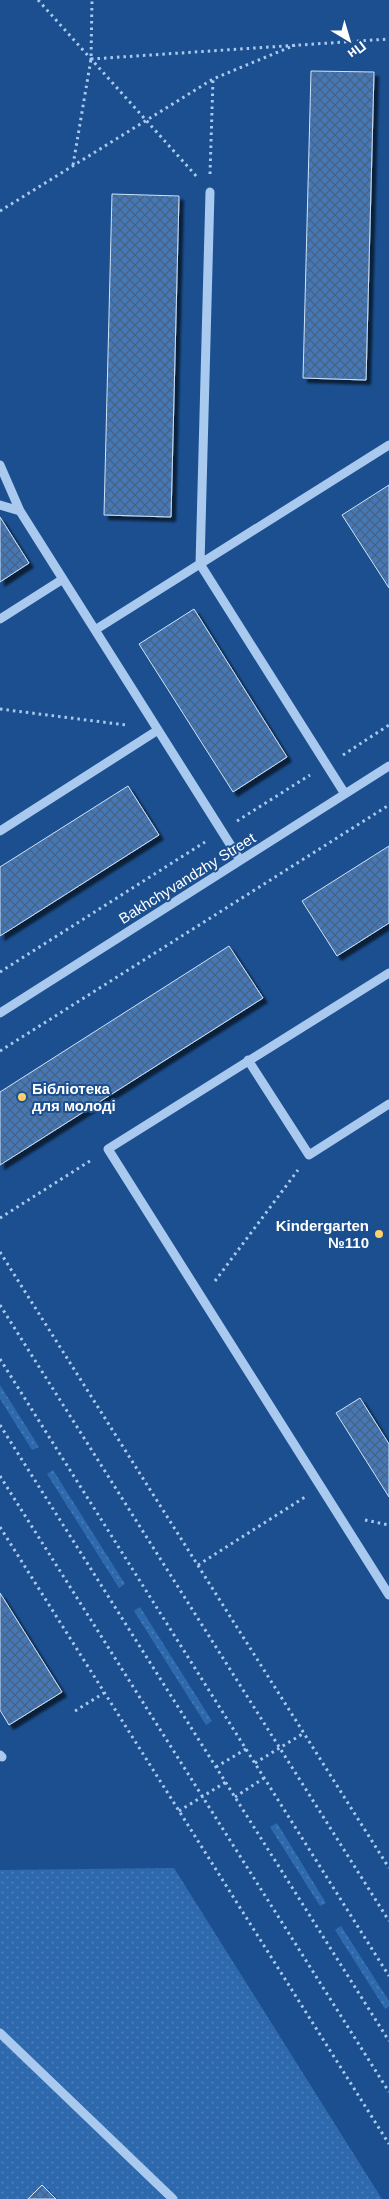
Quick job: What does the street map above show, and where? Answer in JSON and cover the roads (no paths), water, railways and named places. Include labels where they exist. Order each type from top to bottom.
[{"type":"street","points":[[210,192],[200,564],[345,794]]},
{"type":"street","points":[[95,630],[389,445]]},
{"type":"street","points":[[0,465],[20,511],[240,860]]},
{"type":"street","points":[[0,505],[20,511]]},
{"type":"street","points":[[0,619],[63,579]]},
{"type":"street","points":[[0,831],[158,730]]},
{"type":"street","name":"Bakhchyvandzhy Street","points":[[0,1013],[389,766]]},
{"type":"street","points":[[389,973],[108,1149],[389,1595]]},
{"type":"street","points":[[248,1060],[309,1155],[389,1104]]},
{"type":"street","points":[[0,2033],[174,2199]]},
{"type":"place","name":"Бібліотека для молоді","points":[[22,1097]]},
{"type":"place","name":"Kindergarten №110","points":[[379,1234]]}]
